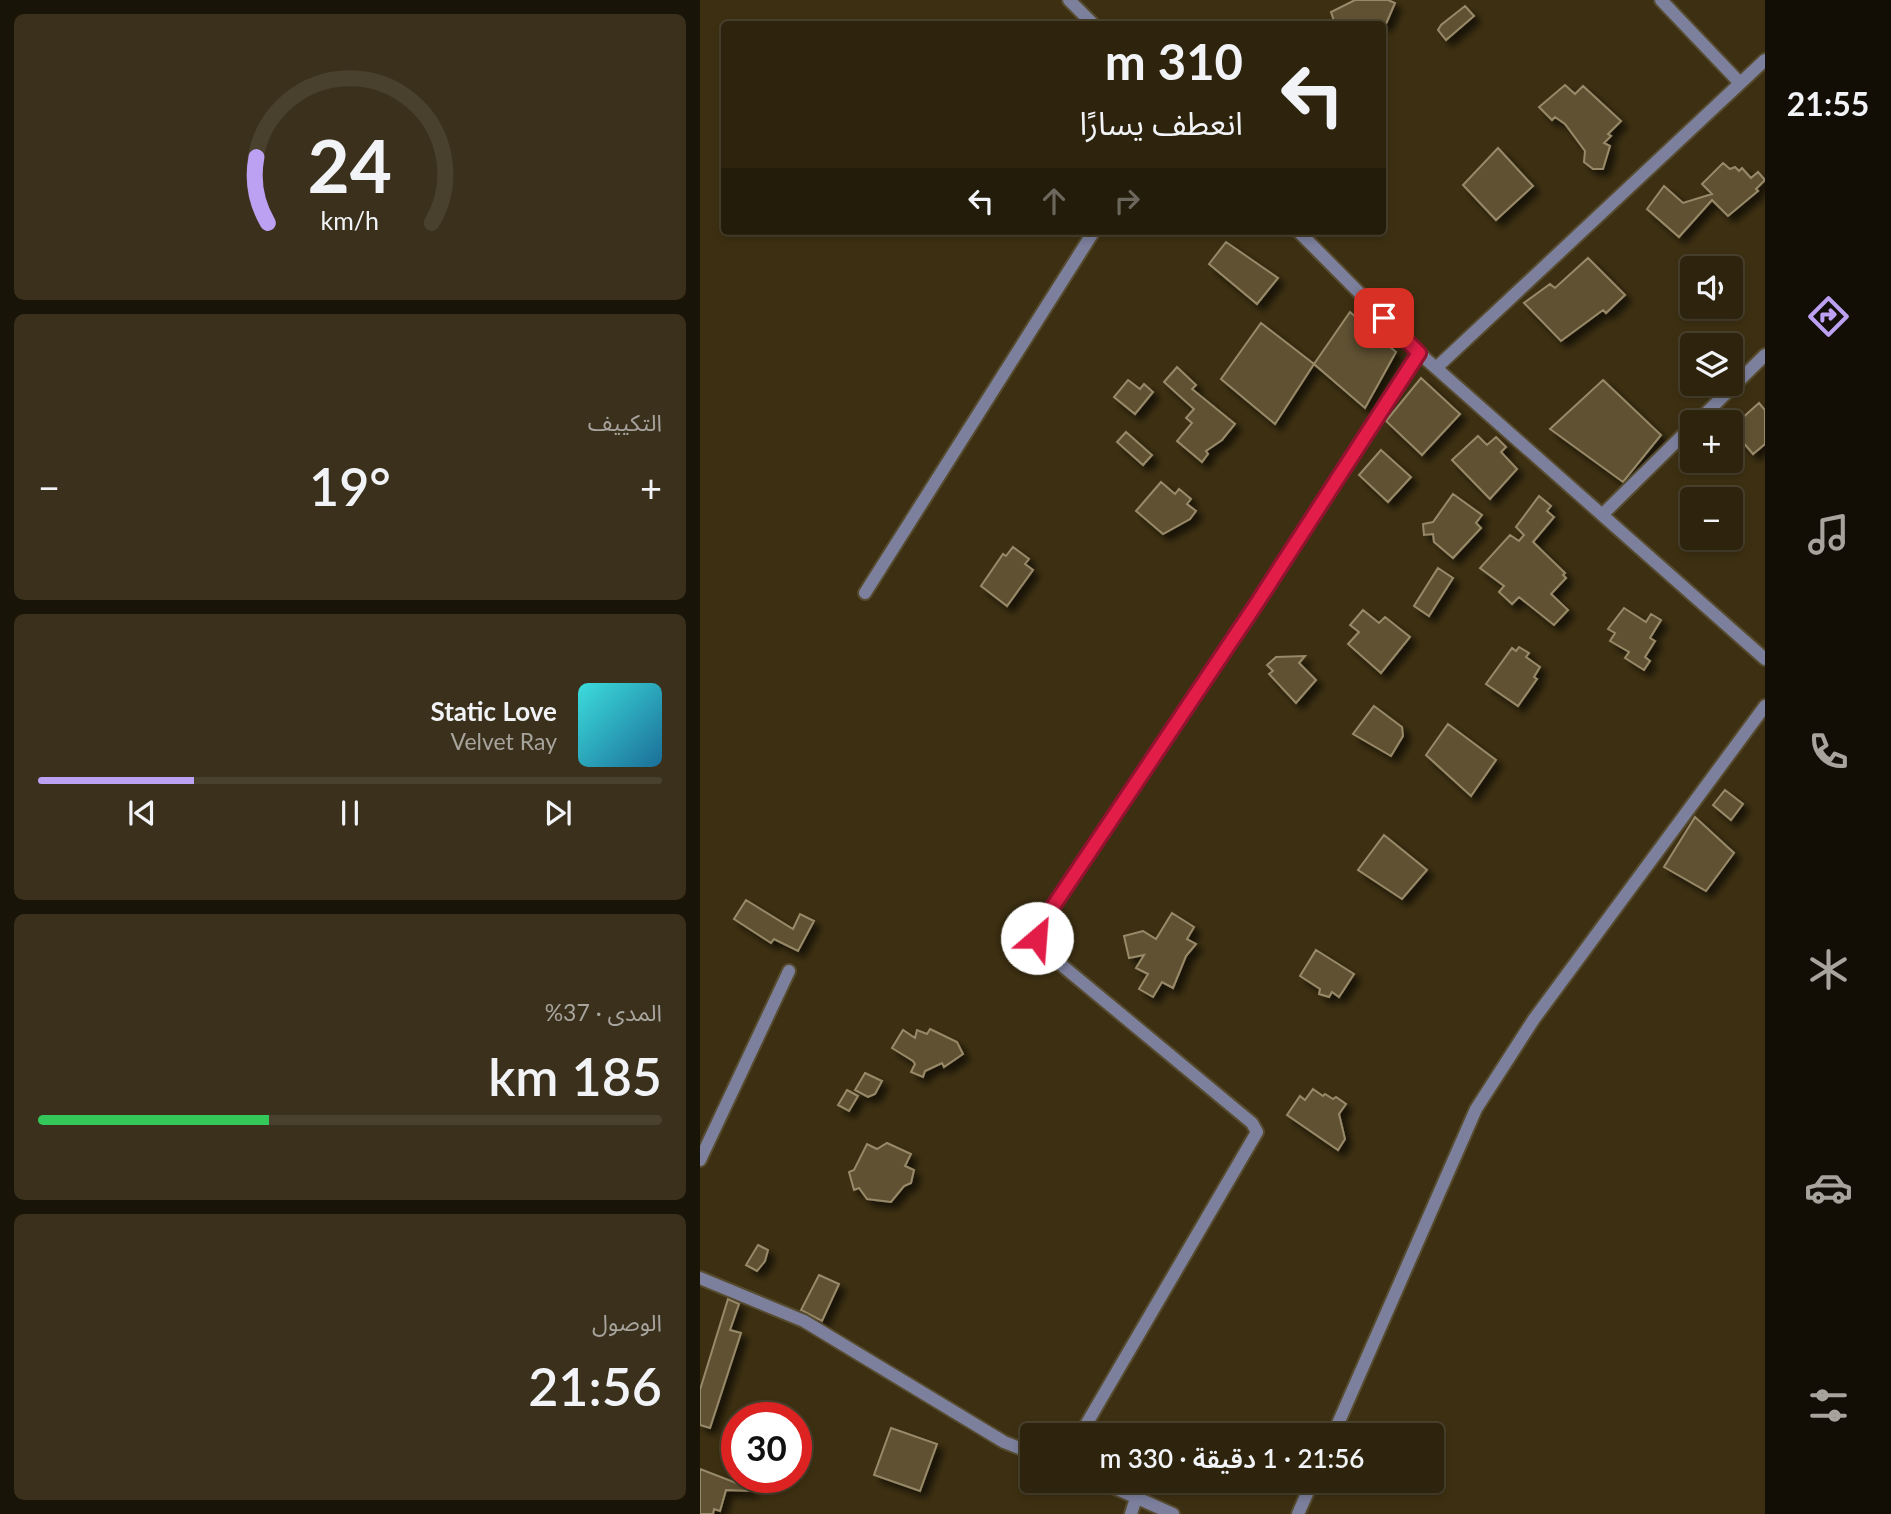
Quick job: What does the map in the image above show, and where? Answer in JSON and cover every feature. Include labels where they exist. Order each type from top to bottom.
[{"type":"street","points":[[1069,0],[1090,21]]},
{"type":"street","points":[[1661,0],[1740,83]]},
{"type":"street","points":[[1436,368],[1765,60]]},
{"type":"street","points":[[865,593],[1091,235]]},
{"type":"street","points":[[1302,235],[1419,353],[1764,657]]},
{"type":"street","points":[[1087,1423],[1257,1132],[1252,1123],[1041,948],[1038,929],[1255,606],[1419,353]]},
{"type":"street","points":[[1709,410],[1765,355]]},
{"type":"street","points":[[1602,514],[1680,438]]},
{"type":"street","points":[[1338,1423],[1476,1109],[1534,1019],[1765,706]]},
{"type":"street","points":[[700,1160],[789,971]]},
{"type":"street","points":[[700,1278],[804,1321],[1004,1442],[1020,1448]]},
{"type":"street","points":[[1125,1493],[1173,1514]]},
{"type":"street","points":[[1298,1514],[1307,1493]]},
{"type":"street","points":[[1131,1514],[1136,1498]]},
{"type":"building","points":[[1355,0],[1388,0],[1395,3],[1386,24],[1386,21],[1334,21],[1331,12]]},
{"type":"building","points":[[1465,6],[1474,16],[1446,40],[1438,30]]},
{"type":"building","points":[[1565,85],[1575,94],[1583,86],[1621,121],[1608,134],[1611,136],[1604,143],[1610,146],[1603,169],[1593,169],[1584,162],[1585,151],[1565,124],[1555,117],[1552,120],[1539,107]]},
{"type":"building","points":[[1498,148],[1533,186],[1496,220],[1463,185]]},
{"type":"building","points":[[1723,163],[1730,169],[1735,167],[1739,171],[1742,168],[1751,178],[1758,172],[1765,180],[1756,189],[1758,191],[1728,216],[1712,200],[1679,237],[1647,209],[1664,186],[1683,203],[1712,194],[1702,184]]},
{"type":"building","points":[[1226,242],[1278,278],[1257,304],[1209,264]]},
{"type":"building","points":[[1588,258],[1625,295],[1606,313],[1603,310],[1561,341],[1524,303],[1550,284],[1555,288]]},
{"type":"building","points":[[1350,312],[1396,352],[1365,408],[1314,364]]},
{"type":"building","points":[[1261,323],[1314,364],[1275,424],[1221,379]]},
{"type":"building","points":[[1177,367],[1196,385],[1192,389],[1235,424],[1222,440],[1206,451],[1208,454],[1202,462],[1177,441],[1192,423],[1186,418],[1194,409],[1164,382]]},
{"type":"building","points":[[1421,378],[1460,414],[1422,455],[1386,421]]},
{"type":"building","points":[[1128,380],[1140,389],[1144,384],[1153,392],[1135,414],[1114,397]]},
{"type":"building","points":[[1603,380],[1661,435],[1623,482],[1550,429]]},
{"type":"building","points":[[1759,403],[1765,410],[1765,444],[1753,454],[1743,442],[1743,417]]},
{"type":"building","points":[[1126,432],[1152,455],[1143,465],[1117,442]]},
{"type":"building","points":[[1478,436],[1487,445],[1496,437],[1506,447],[1501,452],[1517,469],[1490,499],[1452,460]]},
{"type":"building","points":[[1381,450],[1411,477],[1388,502],[1359,475]]},
{"type":"building","points":[[1161,482],[1175,494],[1179,489],[1191,499],[1187,504],[1196,511],[1190,519],[1163,534],[1136,511]]},
{"type":"building","points":[[1453,494],[1482,515],[1476,523],[1481,528],[1453,558],[1434,542],[1433,534],[1424,535],[1423,524],[1433,522]]},
{"type":"building","points":[[1539,496],[1551,506],[1547,511],[1554,517],[1533,542],[1565,573],[1563,575],[1566,578],[1551,594],[1568,610],[1554,625],[1519,597],[1512,604],[1499,592],[1504,586],[1480,568],[1510,535],[1519,541],[1524,535],[1516,527]]},
{"type":"building","points":[[1013,547],[1029,559],[1025,564],[1033,570],[1007,606],[981,586],[1003,554],[1006,556]]},
{"type":"building","points":[[1438,568],[1453,578],[1429,616],[1414,606]]},
{"type":"building","points":[[1624,608],[1646,622],[1651,614],[1661,620],[1650,638],[1655,641],[1645,657],[1650,661],[1644,670],[1625,658],[1629,652],[1610,641],[1615,633],[1608,629]]},
{"type":"building","points":[[1363,610],[1379,623],[1385,617],[1410,637],[1381,673],[1348,644],[1359,632],[1350,625]]},
{"type":"building","points":[[1519,647],[1529,653],[1526,657],[1540,667],[1534,677],[1537,679],[1518,706],[1486,684],[1512,648],[1516,651]]},
{"type":"building","points":[[1305,656],[1299,663],[1316,680],[1296,703],[1269,674],[1273,671],[1267,665],[1276,657]]},
{"type":"building","points":[[1374,706],[1402,727],[1403,736],[1391,756],[1353,734]]},
{"type":"building","points":[[1448,724],[1496,760],[1471,796],[1426,755]]},
{"type":"building","points":[[1725,790],[1743,804],[1731,820],[1713,805]]},
{"type":"building","points":[[1695,817],[1734,853],[1706,891],[1664,867]]},
{"type":"building","points":[[1384,835],[1427,870],[1402,899],[1358,870]]},
{"type":"building","points":[[746,900],[793,929],[800,914],[814,921],[798,951],[774,939],[771,943],[734,919]]},
{"type":"building","points":[[1172,913],[1194,927],[1187,939],[1196,944],[1186,956],[1173,988],[1162,982],[1153,997],[1139,989],[1148,974],[1136,968],[1144,955],[1129,958],[1124,936],[1143,931],[1156,939]]},
{"type":"building","points":[[1316,950],[1354,974],[1339,997],[1332,992],[1329,997],[1319,994],[1320,989],[1300,976]]},
{"type":"building","points":[[930,1029],[957,1042],[963,1054],[944,1067],[942,1063],[925,1071],[923,1077],[911,1072],[915,1064],[913,1061],[892,1048],[903,1030],[915,1038],[917,1030],[927,1034]]},
{"type":"building","points":[[865,1073],[882,1081],[875,1094],[868,1097],[855,1090]]},
{"type":"building","points":[[1313,1089],[1323,1096],[1325,1094],[1333,1099],[1336,1097],[1346,1104],[1339,1114],[1345,1139],[1338,1150],[1287,1115],[1300,1096],[1305,1100]]},
{"type":"building","points":[[847,1090],[858,1096],[849,1111],[838,1105]]},
{"type":"building","points":[[887,1143],[911,1154],[905,1166],[914,1170],[911,1183],[904,1186],[891,1202],[867,1199],[859,1188],[854,1190],[849,1172],[854,1170],[867,1144],[877,1149]]},
{"type":"building","points":[[758,1245],[768,1250],[765,1261],[757,1271],[746,1265]]},
{"type":"building","points":[[819,1275],[839,1284],[822,1321],[801,1310]]},
{"type":"building","points":[[728,1299],[739,1304],[730,1330],[741,1333],[710,1428],[700,1425],[700,1390]]},
{"type":"building","points":[[891,1428],[937,1444],[920,1491],[874,1475]]},
{"type":"building","points":[[700,1469],[721,1477],[721,1493],[725,1493],[720,1511],[714,1509],[713,1514],[700,1514]]},
{"type":"route","points":[[1037,938],[1038,929],[1255,606],[1419,353],[1384,318]]}]
